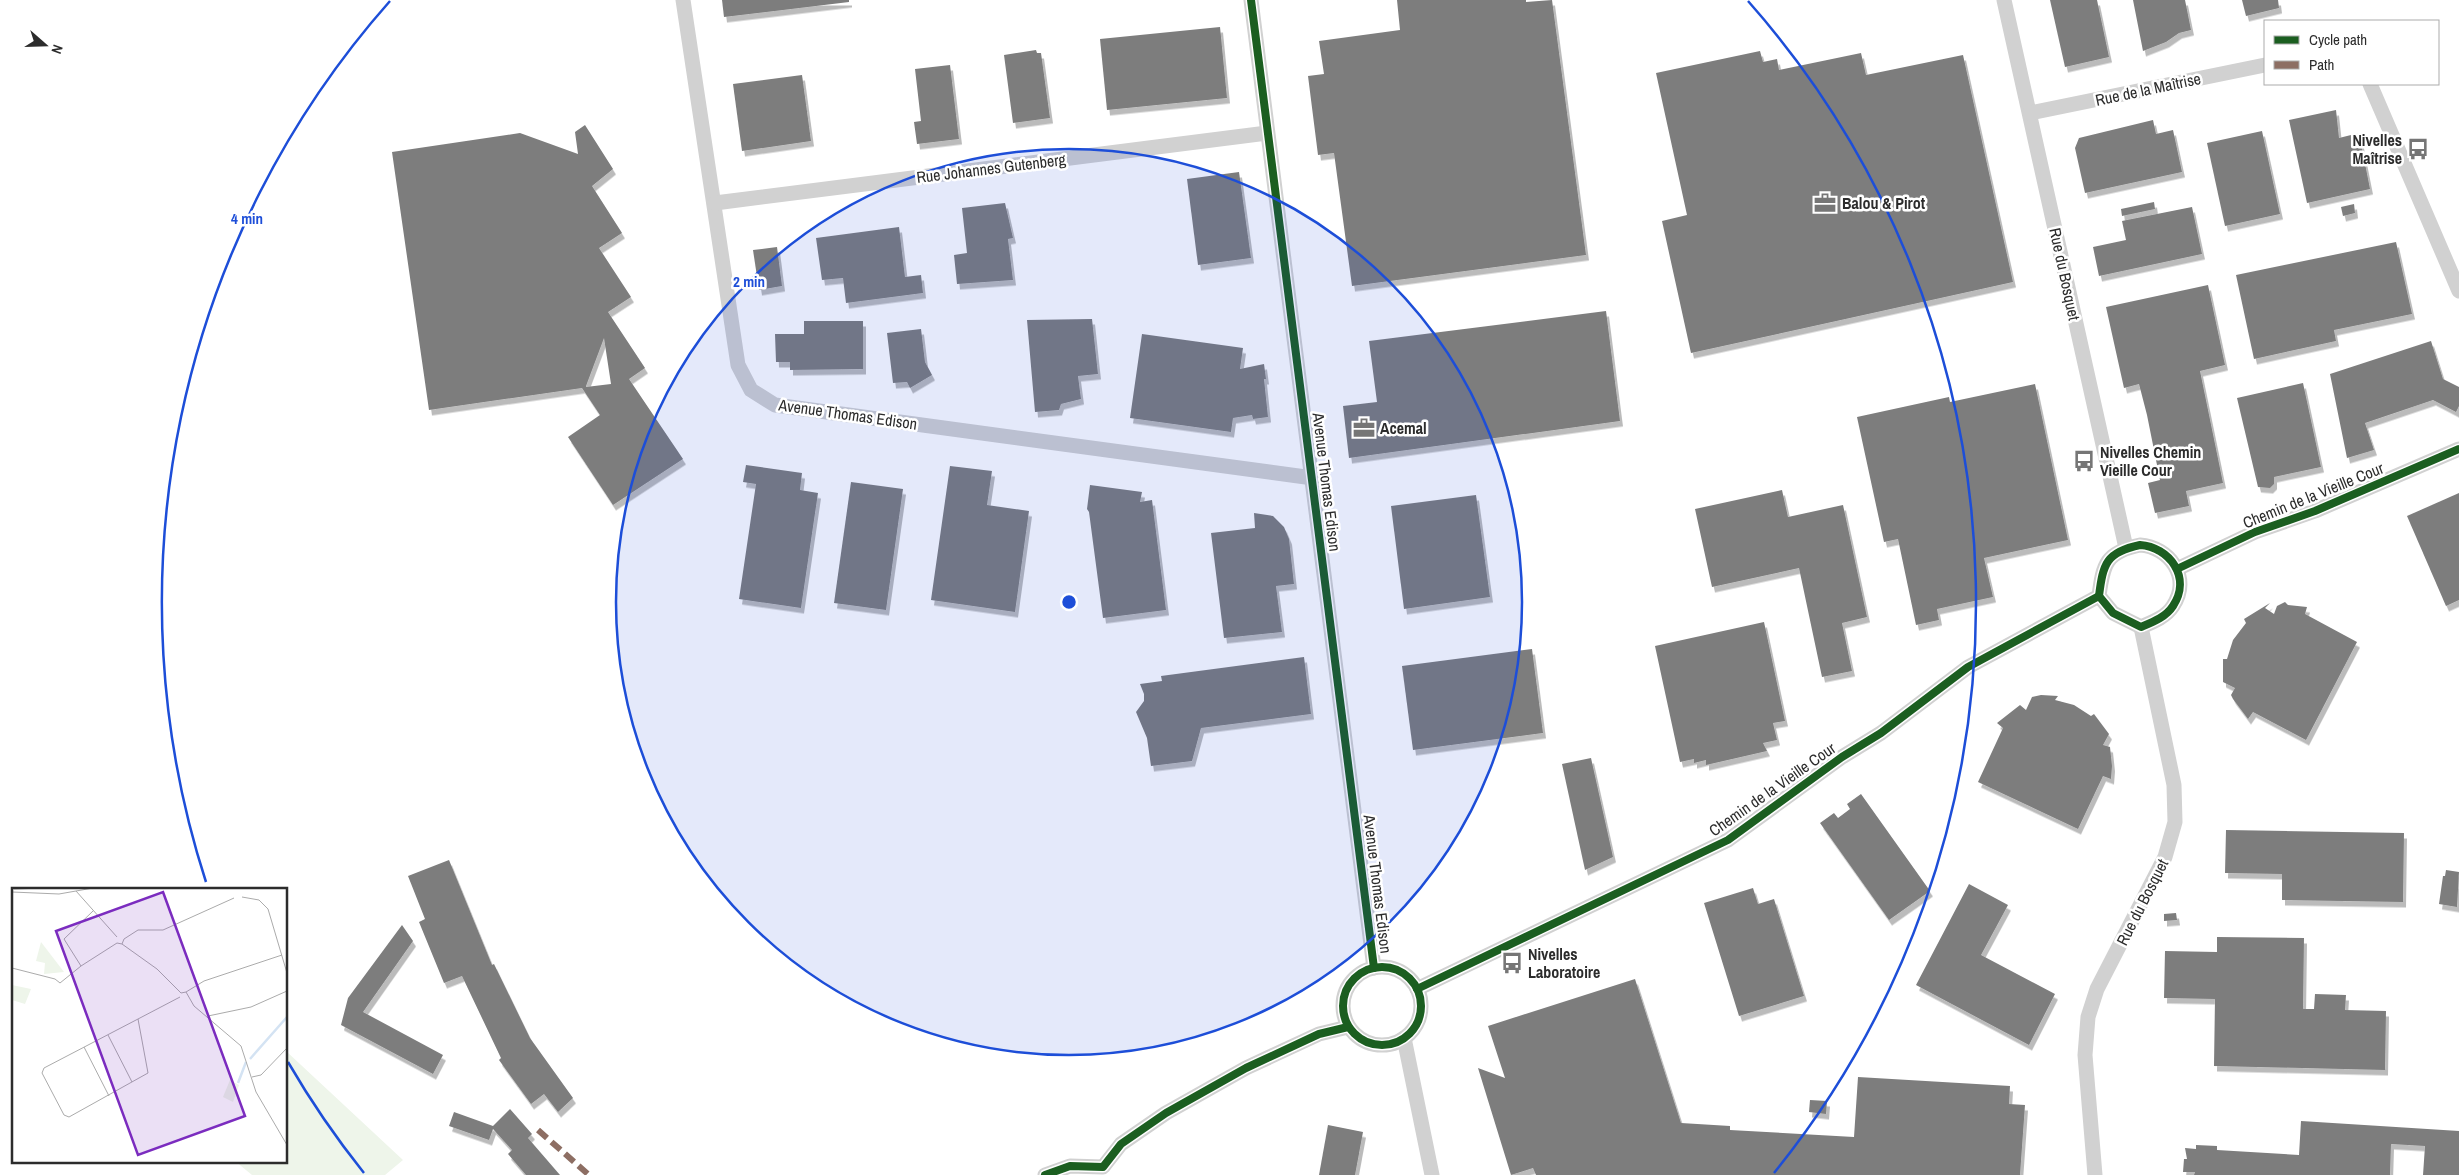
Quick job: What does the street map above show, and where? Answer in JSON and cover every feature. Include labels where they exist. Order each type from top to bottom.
[{"type":"street","name":"Avenue Thomas Edison","points":[[683,0],[738,365],[751,390],[775,405],[1313,478]]},
{"type":"street","name":"Avenue Thomas Edison","points":[[1251,0],[1374,968]]},
{"type":"street","name":"Rue du Bosquet","points":[[2004,0],[2126,548]]},
{"type":"street","name":"Rue de la Maîtrise","points":[[2030,113],[2264,65]]},
{"type":"street","points":[[2370,85],[2459,291]]},
{"type":"street","name":"Rue Johannes Gutenberg","points":[[715,203],[1267,133]]},
{"type":"street","name":"Chemin de la Vieille Cour","points":[[2177,569],[2255,532],[2315,511],[2459,449]]},
{"type":"street","points":[[2140,545],[2152,546],[2164,552],[2177,569],[2180,579],[2179,592],[2173,606],[2164,616],[2141,627],[2113,613],[2099,596],[2102,572],[2109,559],[2126,548],[2140,545]]},
{"type":"street","name":"Chemin de la Vieille Cour","points":[[1417,989],[1728,840],[1842,757],[1880,733],[1968,667],[2099,596]]},
{"type":"street","name":"Rue du Bosquet","points":[[2095,1175],[2085,1055],[2088,1016],[2097,989],[2165,857],[2175,822],[2174,785],[2141,627]]},
{"type":"street","points":[[1385,967],[1398,970],[1409,978],[1417,989],[1421,1003],[1420,1016],[1414,1029],[1404,1038],[1383,1045],[1370,1043],[1357,1037],[1348,1027],[1344,1016],[1343,1002],[1347,989],[1355,978],[1374,968],[1385,967]]},
{"type":"street","points":[[1044,1175],[1070,1166],[1101,1171],[1121,1144],[1166,1113],[1246,1068],[1319,1034],[1348,1027]]},
{"type":"street","points":[[1404,1038],[1432,1175]]},
{"type":"shaded area","points":[[288,1053],[403,1160],[385,1175],[252,1175],[236,1162],[288,1162]]},
{"type":"building","points":[[722,0],[849,0],[849,2],[724,17]]},
{"type":"building","points":[[1397,0],[1526,0],[1526,2],[1552,0],[1586,255],[1352,286],[1334,153],[1318,155],[1308,76],[1324,74],[1319,41],[1400,30]]},
{"type":"building","points":[[2050,0],[2097,0],[2109,57],[2065,67]]},
{"type":"building","points":[[2133,0],[2185,0],[2191,30],[2179,33],[2166,42],[2143,51]]},
{"type":"building","points":[[2242,0],[2278,0],[2279,8],[2246,16]]},
{"type":"building","points":[[1220,27],[1227,98],[1107,110],[1100,39]]},
{"type":"building","points":[[1036,50],[1037,53],[1041,53],[1050,118],[1013,123],[1004,55]]},
{"type":"building","points":[[1760,51],[1763,62],[1777,59],[1779,70],[1861,53],[1866,75],[1963,55],[2013,282],[1691,353],[1662,221],[1687,215],[1656,73]]},
{"type":"building","points":[[950,65],[959,139],[917,144],[914,122],[921,121],[915,69]]},
{"type":"building","points":[[802,75],[811,141],[742,151],[733,84]]},
{"type":"building","points":[[2336,110],[2339,138],[2359,133],[2370,189],[2307,203],[2289,120]]},
{"type":"building","points":[[2153,120],[2156,134],[2173,130],[2182,172],[2085,193],[2075,148],[2079,138]]},
{"type":"building","points":[[585,125],[613,169],[592,186],[622,233],[599,248],[631,297],[608,312],[645,368],[629,379],[683,459],[613,505],[568,437],[600,415],[582,388],[429,410],[392,152],[520,133],[578,154],[575,132]],"holes":[[[604,338],[611,384],[586,387]]]},
{"type":"building","points":[[2262,131],[2280,214],[2225,226],[2207,143]]},
{"type":"building","points":[[1239,172],[1251,258],[1198,265],[1187,179]]},
{"type":"building","points":[[2154,202],[2155,209],[2122,216],[2121,209]]},
{"type":"building","points":[[1005,203],[1013,238],[1008,239],[1013,280],[957,284],[954,255],[967,253],[962,208]]},
{"type":"building","points":[[2354,204],[2355,213],[2343,216],[2341,207]]},
{"type":"building","points":[[2192,207],[2202,254],[2099,276],[2093,247],[2126,240],[2122,221]]},
{"type":"building","points":[[899,227],[905,277],[921,275],[923,293],[846,303],[843,278],[822,280],[816,238]]},
{"type":"building","points":[[2396,242],[2412,314],[2334,330],[2336,341],[2254,359],[2236,275]]},
{"type":"building","points":[[777,247],[782,286],[759,290],[753,250]]},
{"type":"building","points":[[2208,285],[2225,365],[2200,371],[2223,483],[2186,491],[2189,506],[2155,513],[2148,483],[2160,480],[2147,415],[2139,384],[2124,388],[2106,307]]},
{"type":"building","points":[[1606,311],[1620,421],[1349,458],[1343,406],[1377,402],[1369,341]]},
{"type":"building","points":[[1092,319],[1098,374],[1078,376],[1081,399],[1061,404],[1059,410],[1035,412],[1027,320]]},
{"type":"building","points":[[804,321],[863,321],[863,369],[790,370],[790,362],[776,362],[775,334],[804,334]]},
{"type":"building","points":[[921,329],[925,362],[932,375],[910,388],[907,382],[893,383],[887,333]]},
{"type":"building","points":[[1142,334],[1243,348],[1240,369],[1264,364],[1268,417],[1253,419],[1252,415],[1233,418],[1231,432],[1130,418]]},
{"type":"building","points":[[2431,341],[2443,379],[2459,387],[2459,406],[2456,412],[2433,400],[2365,423],[2374,450],[2347,458],[2330,374]]},
{"type":"building","points":[[2303,383],[2321,467],[2274,477],[2274,484],[2270,488],[2258,487],[2237,398]]},
{"type":"building","points":[[2035,384],[2068,540],[1984,558],[1993,597],[1937,609],[1939,620],[1916,625],[1898,539],[1884,542],[1857,417],[1949,397],[1950,402]]},
{"type":"building","points":[[746,465],[802,473],[800,490],[818,493],[801,608],[739,599],[756,484],[743,482]]},
{"type":"building","points":[[950,466],[992,471],[987,505],[1029,511],[1015,612],[931,600]]},
{"type":"building","points":[[851,482],[903,489],[886,610],[834,603]]},
{"type":"building","points":[[1090,485],[1142,492],[1140,502],[1152,500],[1166,610],[1103,618],[1089,512],[1087,509]]},
{"type":"building","points":[[1782,490],[1788,517],[1843,505],[1867,617],[1842,623],[1852,671],[1822,677],[1799,568],[1712,587],[1695,509]]},
{"type":"building","points":[[2459,493],[2459,600],[2446,606],[2407,516]]},
{"type":"building","points":[[1476,495],[1490,597],[1404,609],[1391,506]]},
{"type":"building","points":[[1254,513],[1273,516],[1284,527],[1289,539],[1294,584],[1276,586],[1282,632],[1224,638],[1211,533],[1255,528]]},
{"type":"building","points":[[2285,602],[2288,605],[2307,607],[2305,614],[2357,642],[2306,740],[2253,712],[2248,719],[2231,695],[2235,688],[2223,682],[2223,659],[2227,659],[2233,640],[2246,623],[2244,619],[2270,603],[2265,608],[2274,614],[2277,606]]},
{"type":"building","points":[[1764,622],[1785,721],[1773,723],[1777,740],[1763,743],[1767,751],[1706,765],[1706,760],[1694,763],[1694,759],[1680,762],[1655,646]]},
{"type":"building","points":[[1532,649],[1543,733],[1413,750],[1402,666]]},
{"type":"building","points":[[1304,657],[1311,714],[1201,728],[1192,761],[1151,766],[1147,738],[1136,712],[1144,701],[1144,694],[1140,684],[1162,681],[1161,676]]},
{"type":"building","points":[[2041,695],[2058,696],[2055,700],[2074,705],[2091,716],[2094,714],[2109,734],[2103,745],[2110,747],[2111,779],[2103,776],[2078,829],[1978,782],[2003,728],[1997,723],[2020,705],[2026,710],[2032,697]]},
{"type":"building","points":[[1591,758],[1613,857],[1585,870],[1562,764]]},
{"type":"building","points":[[1861,794],[1930,891],[1889,920],[1820,823],[1834,813],[1838,818],[1850,809],[1847,804]]},
{"type":"building","points":[[2226,830],[2404,833],[2403,902],[2282,900],[2282,874],[2225,873]]},
{"type":"building","points":[[449,860],[492,965],[494,964],[530,1038],[573,1098],[558,1112],[544,1094],[531,1104],[499,1060],[501,1058],[462,976],[444,983],[419,922],[425,919],[408,876]]},
{"type":"building","points":[[2446,870],[2459,872],[2457,907],[2439,904],[2443,876],[2445,876]]},
{"type":"building","points":[[1969,884],[2008,905],[1981,955],[2055,994],[2029,1045],[1916,985]]},
{"type":"building","points":[[1753,888],[1758,904],[1774,899],[1804,996],[1739,1016],[1704,903]]},
{"type":"building","points":[[2176,913],[2177,920],[2164,921],[2164,914]]},
{"type":"building","points":[[402,925],[413,941],[363,1012],[443,1055],[433,1074],[341,1025],[348,998]]},
{"type":"building","points":[[2217,937],[2304,938],[2303,1009],[2314,1009],[2315,994],[2346,995],[2345,1010],[2386,1011],[2385,1070],[2214,1066],[2215,999],[2164,998],[2165,951],[2217,952]]},
{"type":"building","points":[[1635,979],[1681,1123],[1730,1126],[1730,1130],[1854,1137],[1858,1077],[2010,1086],[2009,1104],[2025,1105],[2020,1175],[1536,1175],[1533,1168],[1511,1175],[1478,1068],[1505,1078],[1488,1026]]},
{"type":"building","points":[[1810,1100],[1827,1101],[1826,1114],[1809,1112]]},
{"type":"building","points":[[510,1109],[532,1134],[528,1138],[560,1175],[526,1175],[508,1154],[512,1150],[493,1129],[489,1140],[449,1126],[454,1112],[493,1126]]},
{"type":"building","points":[[2301,1121],[2459,1131],[2459,1175],[2423,1175],[2425,1146],[2391,1144],[2390,1175],[2194,1175],[2195,1172],[2183,1172],[2184,1159],[2187,1159],[2185,1148],[2196,1149],[2196,1145],[2217,1146],[2217,1150],[2299,1155]]},
{"type":"building","points":[[1328,1125],[1363,1132],[1355,1175],[1319,1175]]},
{"type":"marked path","points":[[538,1130],[589,1175]]},
{"type":"cycle path","points":[[1251,0],[1374,968]]},
{"type":"cycle path","points":[[2177,569],[2255,532],[2315,511],[2459,449]]},
{"type":"cycle path","points":[[2140,545],[2160,551],[2168,558],[2179,574],[2180,585],[2178,595],[2170,610],[2159,619],[2141,627],[2113,613],[2099,596],[2102,576],[2108,561],[2120,551],[2140,545]]},
{"type":"cycle path","points":[[1417,989],[1728,840],[1842,757],[1881,733],[1968,667],[2099,596]]},
{"type":"cycle path","points":[[1382,967],[1397,970],[1414,984],[1418,991],[1421,1006],[1418,1021],[1404,1038],[1397,1042],[1382,1045],[1367,1042],[1350,1028],[1346,1021],[1343,1006],[1346,991],[1360,974],[1367,970],[1382,967]]},
{"type":"cycle path","points":[[1045,1175],[1070,1166],[1103,1167],[1121,1144],[1166,1113],[1246,1068],[1319,1034],[1348,1027]]},
{"type":"place","name":"Nivelles Maîtrise","points":[[2418,149]]},
{"type":"place","name":"Balou & Pirot","points":[[1825,203]]},
{"type":"place","name":"Acemal","points":[[1364,428]]},
{"type":"place","name":"Nivelles Chemin Vieille Cour","points":[[2084,461]]},
{"type":"place","name":"Nivelles Laboratoire","points":[[1512,963]]}]
